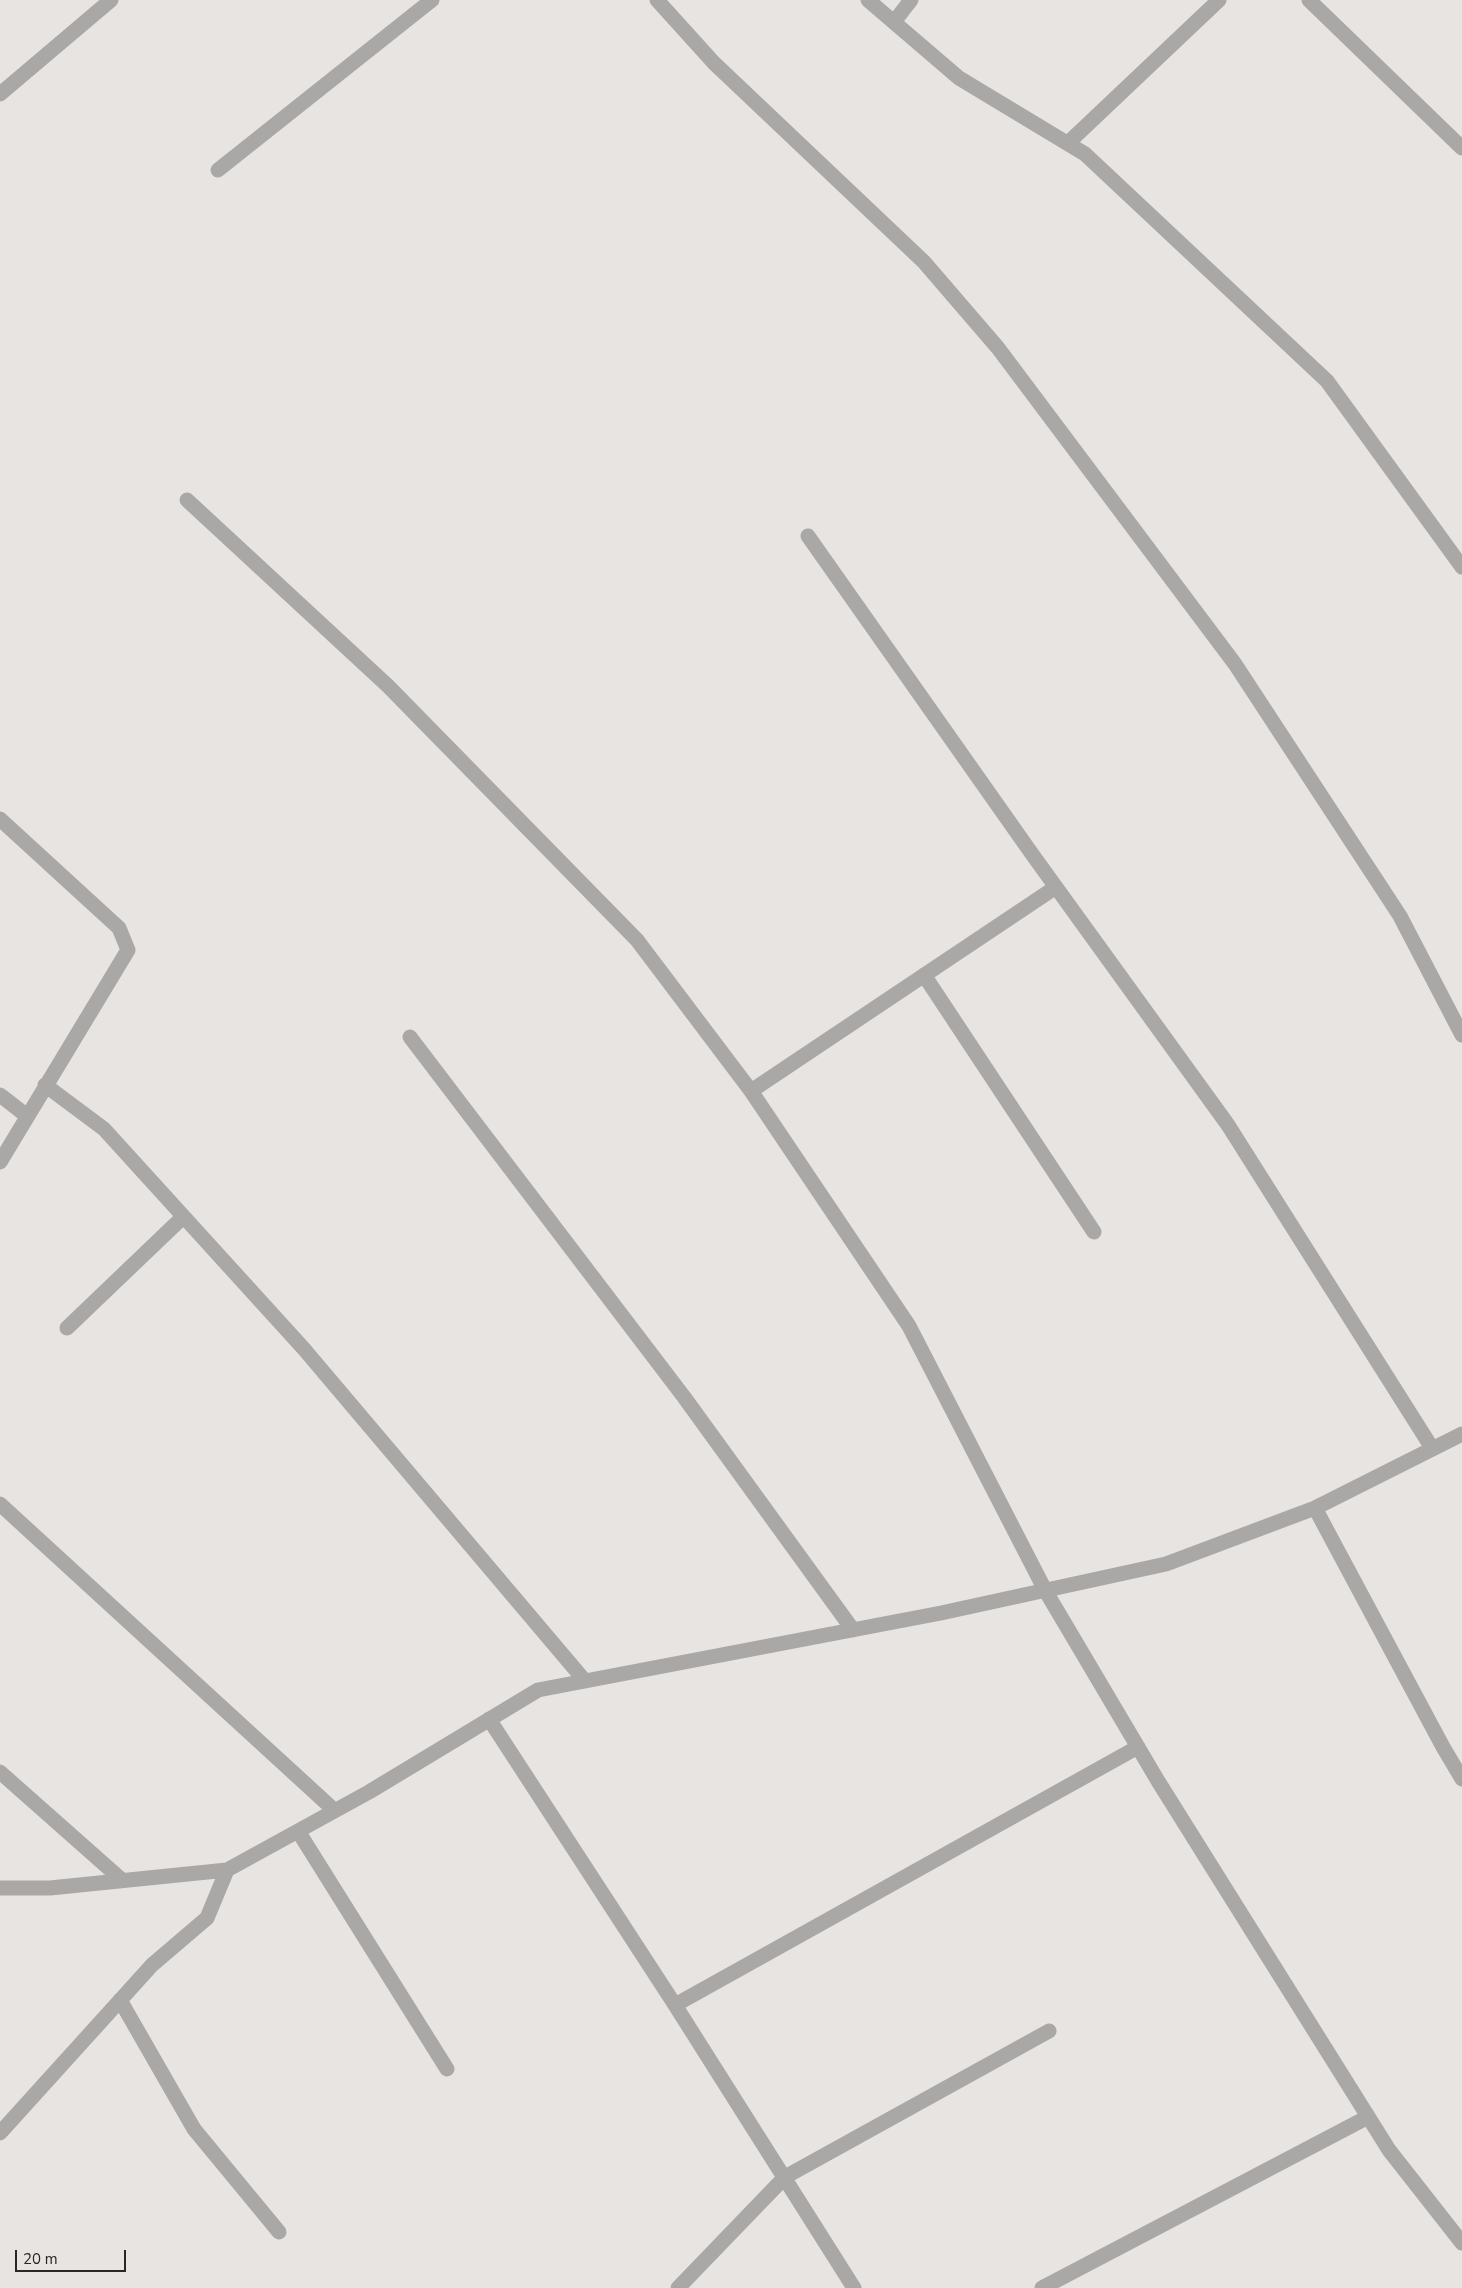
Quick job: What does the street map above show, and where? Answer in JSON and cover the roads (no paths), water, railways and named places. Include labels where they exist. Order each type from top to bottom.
[{"type":"street","points":[[0,94],[111,0]]},
{"type":"street","points":[[218,170],[432,0]]},
{"type":"street","points":[[658,0],[714,63],[924,262],[998,348],[1235,664],[1400,916],[1462,1035]]},
{"type":"street","points":[[868,0],[960,78],[1086,154],[1327,381],[1462,567]]},
{"type":"street","points":[[894,22],[911,0]]},
{"type":"street","points":[[1068,143],[1219,0]]},
{"type":"street","points":[[1310,0],[1462,148]]},
{"type":"street","points":[[187,500],[388,686],[637,940],[750,1091],[908,1326],[1045,1590],[1138,1747],[1389,2150],[1462,2243]]},
{"type":"street","points":[[808,536],[1056,887],[1228,1125],[1432,1448]]},
{"type":"street","points":[[0,819],[118,928],[128,950],[0,1162]]},
{"type":"street","points":[[750,1091],[1056,887]]},
{"type":"street","points":[[924,975],[1094,1232]]},
{"type":"street","points":[[410,1037],[684,1397],[852,1630]]},
{"type":"street","points":[[45,1085],[104,1129],[304,1349],[585,1681]]},
{"type":"street","points":[[0,1096],[27,1116]]},
{"type":"street","points":[[67,1328],[183,1216]]},
{"type":"street","points":[[0,1888],[50,1888],[227,1870],[298,1831],[538,1690],[852,1630],[1166,1564],[1315,1508],[1462,1434]]},
{"type":"street","points":[[0,1504],[334,1810]]},
{"type":"street","points":[[1315,1508],[1462,1779]]},
{"type":"street","points":[[489,1719],[675,2005],[854,2288]]},
{"type":"street","points":[[675,2005],[1138,1747]]},
{"type":"street","points":[[0,1772],[122,1880]]},
{"type":"street","points":[[298,1831],[447,2069]]},
{"type":"street","points":[[0,2133],[152,1965],[207,1918],[227,1870]]},
{"type":"street","points":[[120,2000],[194,2129],[279,2232]]},
{"type":"street","points":[[678,2288],[785,2177],[1049,2032]]},
{"type":"street","points":[[1042,2288],[1368,2117]]}]
